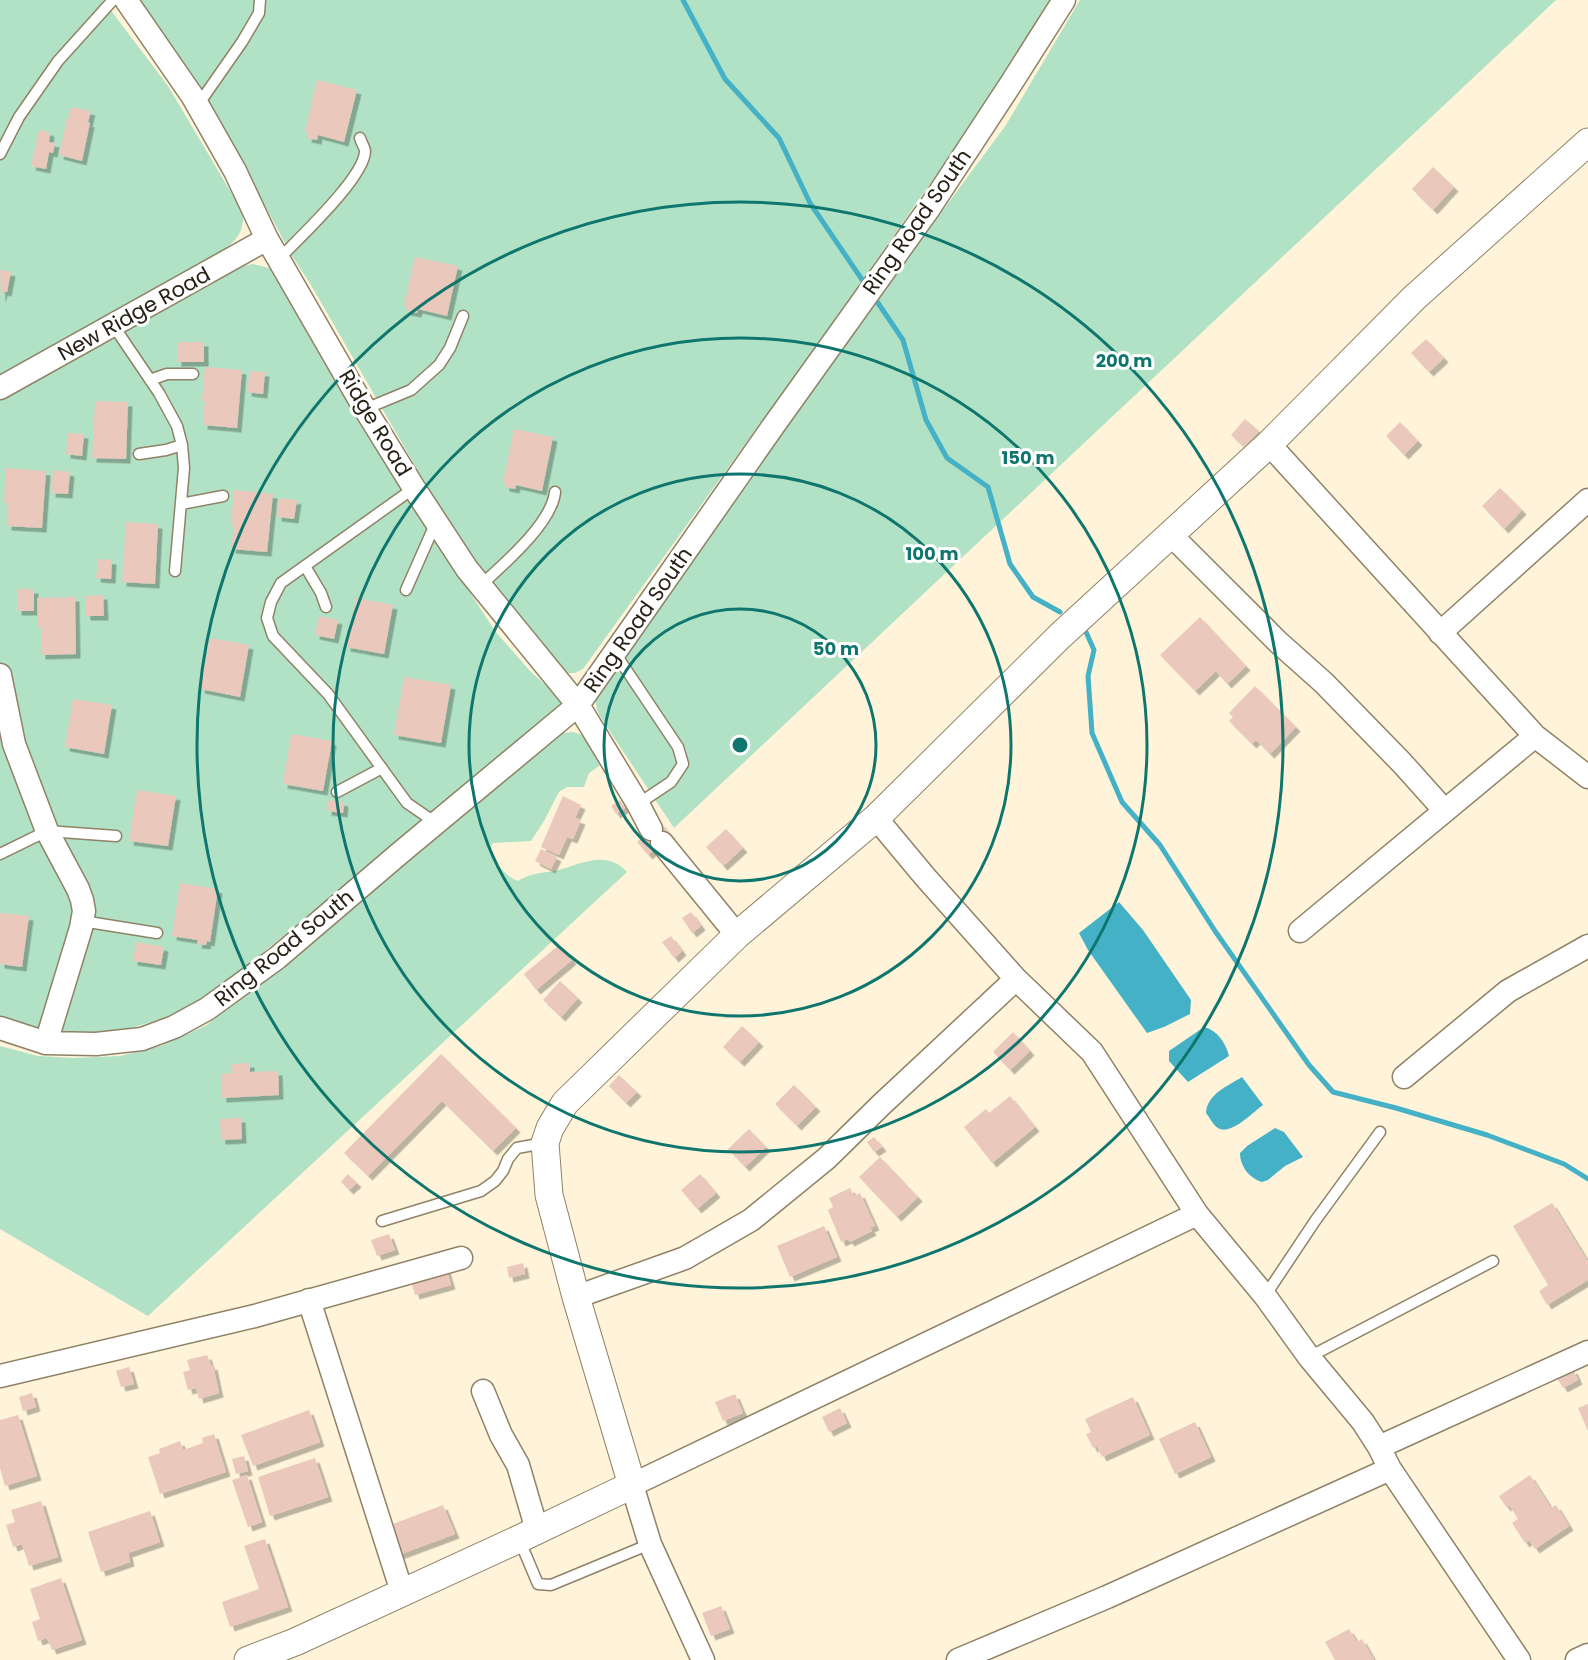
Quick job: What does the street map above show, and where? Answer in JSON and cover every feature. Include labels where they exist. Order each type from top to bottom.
[{"type":"street","name":"Ridge Road","points":[[126,0],[197,105],[235,171],[267,239],[365,409],[436,522],[467,569],[578,705],[657,836],[737,934]]},
{"type":"street","name":"Ring Road South","points":[[0,1028],[46,1043],[96,1044],[142,1039],[174,1027],[199,1014],[277,958],[578,705],[930,207],[1064,0]]},
{"type":"street","points":[[703,1660],[650,1544],[576,1297],[549,1195],[544,1143],[550,1128],[565,1103],[737,934],[876,818],[1060,636],[1269,444],[1414,298],[1588,142]]},
{"type":"street","name":"New Ridge Road","points":[[0,388],[267,239]]},
{"type":"street","points":[[1269,444],[1535,736],[1584,768]]},
{"type":"street","points":[[1440,633],[1588,500]]},
{"type":"street","points":[[1170,534],[1278,642],[1324,683],[1445,811]]},
{"type":"street","points":[[0,675],[14,744],[47,831],[78,889],[84,911],[46,1043]]},
{"type":"street","points":[[1300,931],[1535,736]]},
{"type":"street","points":[[876,818],[1016,979],[1092,1052],[1197,1214],[1265,1296],[1309,1357],[1363,1422],[1380,1447],[1390,1469],[1520,1660]]},
{"type":"street","points":[[1404,1077],[1508,991],[1588,946]]},
{"type":"street","points":[[576,1297],[685,1258],[751,1220],[827,1158],[880,1105],[1016,979]]},
{"type":"street","points":[[248,1660],[294,1642],[528,1534],[1197,1214]]},
{"type":"street","points":[[0,1376],[255,1316],[461,1258]]},
{"type":"street","points":[[309,1300],[402,1592]]},
{"type":"street","points":[[1380,1447],[1588,1352]]},
{"type":"street","points":[[483,1391],[501,1435],[518,1465],[528,1534]]},
{"type":"street","points":[[958,1660],[1107,1597],[1390,1469]]},
{"type":"street","points":[[1577,1660],[1588,1655]]},
{"type":"lane","points":[[0,154],[19,117],[58,61],[113,0]]},
{"type":"lane","points":[[197,105],[242,42],[259,13],[260,0]]},
{"type":"lane","points":[[279,259],[347,188],[360,166],[365,151],[360,138]]},
{"type":"lane","points":[[365,409],[411,390],[439,364],[450,348],[463,316]]},
{"type":"lane","points":[[113,325],[150,380],[177,426],[182,445],[184,468],[175,571]]},
{"type":"lane","points":[[150,380],[167,374],[193,374]]},
{"type":"lane","points":[[139,454],[182,445]]},
{"type":"lane","points":[[414,488],[280,583],[271,602],[267,618],[273,636],[328,694],[407,803],[436,823]]},
{"type":"lane","points":[[481,585],[507,562],[546,517],[555,492]]},
{"type":"lane","points":[[181,504],[223,496]]},
{"type":"lane","points":[[406,590],[436,522]]},
{"type":"lane","points":[[305,566],[321,593],[326,607]]},
{"type":"lane","points":[[615,652],[678,747],[683,764],[671,782],[638,804]]},
{"type":"lane","points":[[337,792],[382,768]]},
{"type":"lane","points":[[0,854],[47,831],[116,836]]},
{"type":"lane","points":[[82,921],[158,933]]},
{"type":"lane","points":[[1265,1296],[1315,1221],[1380,1132]]},
{"type":"lane","points":[[382,1221],[481,1191],[495,1181],[517,1148],[544,1143]]},
{"type":"lane","points":[[1309,1357],[1493,1261]]},
{"type":"lane","points":[[528,1534],[538,1584],[551,1585],[650,1544]]},
{"type":"green space","points":[[0,0],[103,0],[168,86],[242,211],[243,219],[236,238],[214,257],[0,379]]},
{"type":"green space","points":[[139,0],[1052,0],[1021,54],[831,325],[583,669],[575,673],[567,673],[548,659],[474,568],[292,256],[196,83]]},
{"type":"green space","points":[[1080,0],[1556,0],[674,828],[599,715],[596,695],[599,686],[1006,125]]},
{"type":"green space","points":[[253,264],[269,268],[280,274],[396,479],[495,631],[530,671],[561,699],[560,704],[531,731],[208,998],[161,1019],[112,1034],[67,1034],[0,1019],[0,399],[239,267]]},
{"type":"green space","points":[[574,732],[589,738],[602,764],[589,773],[584,787],[567,787],[559,792],[531,841],[493,843],[489,849],[500,868],[518,881],[533,874],[556,871],[594,860],[611,861],[627,872],[148,1316],[0,1229],[0,1046],[38,1056],[73,1058],[120,1056],[161,1046],[207,1025],[562,733]]},
{"type":"water","points":[[1119,902],[1143,930],[1191,1000],[1190,1014],[1147,1033],[1088,950],[1079,933]]},
{"type":"water","points":[[1204,1027],[1213,1031],[1220,1038],[1229,1056],[1188,1082],[1169,1061],[1169,1051]]},
{"type":"water","points":[[1242,1077],[1263,1105],[1235,1126],[1223,1130],[1218,1128],[1206,1113],[1207,1106],[1219,1091]]},
{"type":"water","points":[[1275,1128],[1284,1132],[1303,1157],[1262,1182],[1253,1178],[1246,1171],[1240,1153]]},
{"type":"building","points":[[317,80],[357,90],[344,142],[318,135],[317,140],[307,138],[308,133],[305,132]]},
{"type":"building","points":[[71,107],[91,111],[82,161],[59,155]]},
{"type":"building","points":[[39,130],[50,132],[49,142],[55,143],[53,153],[49,152],[46,169],[31,166]]},
{"type":"building","points":[[1433,167],[1454,187],[1433,210],[1412,189]]},
{"type":"building","points":[[415,257],[458,266],[447,316],[418,309],[417,313],[406,311],[407,307],[404,306]]},
{"type":"building","points":[[0,270],[11,272],[7,292],[3,291],[1,299]]},
{"type":"building","points":[[1426,339],[1444,358],[1429,372],[1411,353]]},
{"type":"building","points":[[177,342],[204,342],[204,362],[177,362]]},
{"type":"building","points":[[205,367],[242,370],[237,428],[203,425],[205,401],[202,401]]},
{"type":"building","points":[[250,371],[265,372],[263,394],[247,392]]},
{"type":"building","points":[[95,401],[128,402],[126,459],[92,458]]},
{"type":"building","points":[[1245,419],[1259,431],[1244,447],[1231,435]]},
{"type":"building","points":[[1400,422],[1418,441],[1404,455],[1386,436]]},
{"type":"building","points":[[514,429],[553,437],[542,491],[516,485],[515,489],[505,487],[503,483]]},
{"type":"building","points":[[68,433],[84,434],[82,456],[66,454]]},
{"type":"building","points":[[6,468],[46,471],[42,528],[7,526],[8,503],[4,503]]},
{"type":"building","points":[[53,470],[70,472],[68,494],[51,493]]},
{"type":"building","points":[[1500,488],[1522,510],[1504,529],[1482,506]]},
{"type":"building","points":[[234,490],[273,494],[267,552],[231,549],[234,526],[231,525]]},
{"type":"building","points":[[279,498],[297,500],[294,519],[277,517]]},
{"type":"building","points":[[126,522],[158,524],[155,584],[122,582]]},
{"type":"building","points":[[98,559],[112,560],[111,579],[96,578]]},
{"type":"building","points":[[18,589],[34,589],[34,611],[17,611]]},
{"type":"building","points":[[103,595],[104,616],[86,616],[85,596]]},
{"type":"building","points":[[75,597],[76,654],[41,655],[41,627],[38,628],[37,598]]},
{"type":"building","points":[[356,598],[393,605],[384,654],[346,647]]},
{"type":"building","points":[[319,616],[338,620],[334,639],[315,635]]},
{"type":"building","points":[[1200,617],[1246,666],[1227,684],[1216,671],[1195,691],[1160,655]]},
{"type":"building","points":[[210,638],[249,645],[240,697],[200,689]]},
{"type":"building","points":[[404,677],[451,685],[441,743],[394,735]]},
{"type":"building","points":[[1255,686],[1296,727],[1270,754],[1256,740],[1252,744],[1229,721],[1233,717],[1229,713]]},
{"type":"building","points":[[73,699],[112,705],[104,754],[65,747]]},
{"type":"building","points":[[291,734],[332,741],[323,791],[283,784]]},
{"type":"building","points":[[137,790],[176,796],[168,846],[129,841]]},
{"type":"building","points":[[563,796],[581,805],[575,818],[581,820],[573,839],[567,837],[559,855],[541,847]]},
{"type":"building","points":[[328,800],[344,802],[343,813],[327,811]]},
{"type":"building","points":[[620,800],[625,808],[616,814],[611,806]]},
{"type":"building","points":[[660,822],[671,835],[648,855],[637,842]]},
{"type":"building","points":[[726,829],[743,848],[723,866],[706,847]]},
{"type":"building","points":[[541,849],[557,857],[551,869],[535,861]]},
{"type":"building","points":[[180,883],[218,889],[210,942],[207,941],[206,945],[197,944],[198,940],[172,936]]},
{"type":"building","points":[[691,912],[701,926],[692,933],[682,918]]},
{"type":"building","points":[[0,913],[29,916],[22,967],[0,964]]},
{"type":"building","points":[[671,936],[682,951],[674,958],[662,942]]},
{"type":"building","points":[[136,942],[164,947],[161,965],[133,961]]},
{"type":"building","points":[[559,945],[572,960],[536,990],[524,974]]},
{"type":"building","points":[[560,981],[578,998],[561,1017],[543,1000]]},
{"type":"building","points":[[742,1026],[759,1042],[740,1062],[723,1047]]},
{"type":"building","points":[[1013,1032],[1030,1051],[1010,1070],[993,1052]]},
{"type":"building","points":[[441,1054],[516,1128],[493,1151],[442,1101],[368,1176],[344,1153]]},
{"type":"building","points":[[250,1063],[250,1072],[278,1071],[279,1095],[222,1098],[221,1074],[232,1073],[231,1064]]},
{"type":"building","points":[[619,1075],[637,1092],[626,1103],[609,1086]]},
{"type":"building","points":[[794,1085],[816,1107],[797,1126],[775,1104]]},
{"type":"building","points":[[1010,1096],[1035,1127],[992,1163],[964,1127],[986,1109],[989,1113]]},
{"type":"building","points":[[241,1118],[242,1139],[221,1140],[220,1119]]},
{"type":"building","points":[[749,1129],[766,1147],[745,1167],[728,1149]]},
{"type":"building","points":[[874,1137],[882,1147],[874,1152],[867,1142]]},
{"type":"building","points":[[880,1157],[918,1197],[897,1217],[859,1177]]},
{"type":"building","points":[[348,1174],[357,1183],[349,1190],[341,1182]]},
{"type":"building","points":[[700,1174],[716,1193],[697,1209],[681,1190]]},
{"type":"building","points":[[850,1188],[854,1196],[860,1193],[875,1226],[870,1228],[872,1231],[850,1242],[848,1239],[841,1242],[828,1210],[833,1207],[829,1198]]},
{"type":"building","points":[[1552,1203],[1588,1262],[1588,1280],[1547,1305],[1539,1291],[1548,1285],[1513,1226]]},
{"type":"building","points":[[824,1226],[837,1257],[790,1277],[777,1246]]},
{"type":"building","points":[[389,1234],[395,1250],[377,1256],[371,1240]]},
{"type":"building","points":[[523,1263],[525,1274],[509,1278],[507,1267]]},
{"type":"building","points":[[445,1265],[451,1285],[415,1295],[409,1275]]},
{"type":"building","points":[[207,1355],[211,1366],[213,1365],[219,1393],[199,1399],[196,1388],[188,1390],[183,1372],[190,1370],[187,1360]]},
{"type":"building","points":[[129,1367],[134,1384],[121,1387],[116,1371]]},
{"type":"building","points":[[1573,1369],[1578,1380],[1563,1388],[1557,1378]]},
{"type":"building","points":[[32,1393],[36,1407],[23,1411],[19,1397]]},
{"type":"building","points":[[735,1394],[743,1413],[723,1421],[715,1402]]},
{"type":"building","points":[[1133,1397],[1150,1435],[1102,1457],[1097,1446],[1093,1448],[1086,1434],[1091,1432],[1085,1419]]},
{"type":"building","points":[[1588,1404],[1588,1431],[1578,1408]]},
{"type":"building","points":[[840,1408],[847,1423],[829,1432],[822,1417]]},
{"type":"building","points":[[309,1410],[320,1442],[253,1466],[241,1435]]},
{"type":"building","points":[[18,1415],[37,1476],[5,1486],[0,1468],[0,1420]]},
{"type":"building","points":[[1195,1422],[1211,1457],[1175,1474],[1159,1439]]},
{"type":"building","points":[[214,1434],[226,1472],[160,1494],[148,1457],[160,1453],[159,1449],[180,1441],[183,1450],[203,1443],[202,1438]]},
{"type":"building","points":[[244,1456],[248,1471],[236,1474],[232,1459]]},
{"type":"building","points":[[315,1458],[328,1497],[270,1516],[258,1477]]},
{"type":"building","points":[[247,1475],[262,1522],[248,1527],[232,1480]]},
{"type":"building","points":[[1530,1475],[1551,1508],[1556,1505],[1569,1526],[1535,1549],[1529,1540],[1525,1543],[1512,1523],[1518,1519],[1509,1505],[1506,1507],[1499,1496]]},
{"type":"building","points":[[41,1501],[58,1557],[29,1566],[22,1544],[13,1547],[6,1525],[15,1522],[11,1510]]},
{"type":"building","points":[[443,1505],[455,1534],[396,1556],[385,1527]]},
{"type":"building","points":[[150,1511],[160,1542],[128,1553],[130,1562],[101,1572],[88,1532]]},
{"type":"building","points":[[265,1539],[288,1607],[230,1627],[222,1602],[259,1589],[244,1546]]},
{"type":"building","points":[[61,1578],[82,1640],[52,1650],[47,1638],[38,1641],[32,1622],[40,1619],[30,1589]]},
{"type":"building","points":[[721,1606],[730,1629],[711,1636],[702,1613]]},
{"type":"building","points":[[1349,1629],[1357,1642],[1362,1639],[1374,1660],[1335,1660],[1325,1642]]},
{"type":"waterway","points":[[683,0],[725,79],[779,138],[810,203],[867,287]]},
{"type":"waterway","points":[[874,297],[903,340],[926,420],[947,458],[988,487],[1010,564],[1033,597],[1060,612]]},
{"type":"waterway","points":[[1086,632],[1094,650],[1088,676],[1092,733],[1122,802],[1160,845],[1215,931],[1309,1065],[1333,1092],[1487,1135],[1564,1164],[1588,1179]]}]
